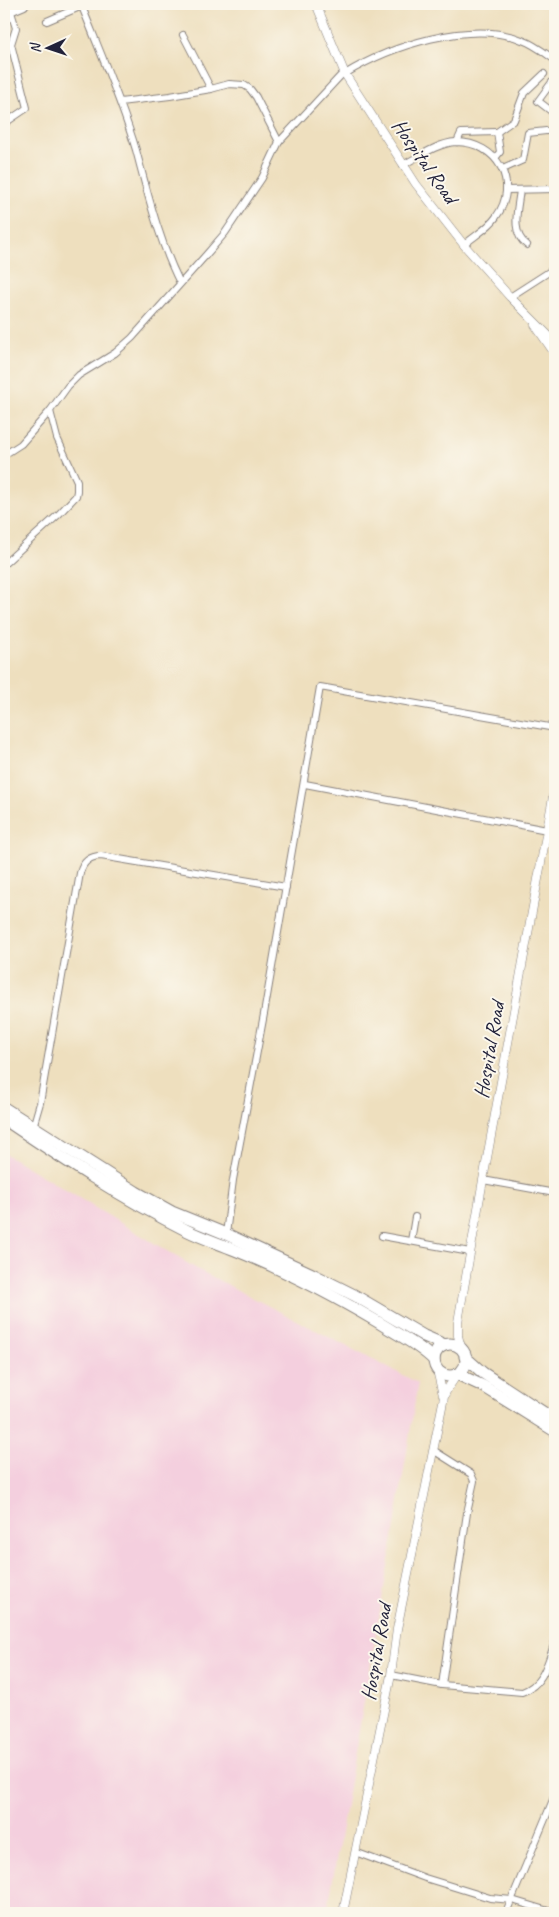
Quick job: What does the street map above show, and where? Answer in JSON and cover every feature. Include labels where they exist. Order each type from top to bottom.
[{"type":"highway","points":[[7,11],[23,4]]},
{"type":"highway","points":[[4,1108],[136,1192],[165,1208],[226,1234],[354,1295],[417,1332],[445,1345],[456,1345],[483,1373],[555,1420]]},
{"type":"highway","points":[[4,1120],[126,1198],[214,1243],[244,1254],[348,1304],[408,1341],[447,1376],[473,1381],[555,1431]]},
{"type":"highway","points":[[436,1365],[436,1352],[445,1345]]},
{"type":"highway","points":[[456,1377],[463,1368],[464,1354]]},
{"type":"street","name":"Hospital Road","points":[[316,4],[345,73],[403,165],[464,245],[533,321]]},
{"type":"street","points":[[47,21],[82,5],[120,102],[158,226],[170,262],[180,283]]},
{"type":"street","points":[[7,11],[16,28],[11,44],[27,108],[8,121]]},
{"type":"street","points":[[4,455],[21,444],[79,375],[115,353],[132,338],[225,233],[262,178],[279,142],[307,110],[345,73],[387,53],[438,37],[464,32],[493,33],[518,38],[555,60]]},
{"type":"street","points":[[183,35],[211,89]]},
{"type":"street","points":[[457,142],[460,133],[497,132],[514,120],[524,93],[544,74]]},
{"type":"street","points":[[552,82],[538,101],[555,114]]},
{"type":"street","points":[[120,102],[236,84],[250,89],[256,97],[279,142]]},
{"type":"street","points":[[503,169],[523,160],[528,133],[555,130]]},
{"type":"street","points":[[496,157],[500,152],[497,132]]},
{"type":"street","points":[[403,165],[434,149],[457,142],[484,149],[496,157],[503,169],[506,190],[502,206],[496,219],[464,245]]},
{"type":"street","points":[[506,190],[555,189]]},
{"type":"street","points":[[520,190],[516,230],[519,238],[527,245]]},
{"type":"street","points":[[510,297],[555,268]]},
{"type":"street","points":[[533,321],[555,342]]},
{"type":"street","points":[[533,321],[539,333],[555,354]]},
{"type":"street","points":[[4,564],[76,496],[77,481],[57,438],[50,411]]},
{"type":"street","points":[[226,1234],[233,1180],[305,784],[320,687],[555,728]]},
{"type":"street","points":[[305,784],[547,830]]},
{"type":"street","name":"Hospital Road","points":[[458,1322],[555,786]]},
{"type":"street","points":[[34,1127],[40,1103],[80,872],[85,862],[101,856],[286,887]]},
{"type":"street","points":[[483,1180],[555,1193]]},
{"type":"street","points":[[411,1242],[415,1217]]},
{"type":"street","points":[[382,1236],[470,1252]]},
{"type":"street","points":[[445,1345],[451,1339],[458,1322]]},
{"type":"street","points":[[458,1322],[458,1340],[464,1354]]},
{"type":"street","points":[[436,1365],[444,1397]]},
{"type":"street","points":[[444,1397],[448,1387],[456,1377]]},
{"type":"street","name":"Hospital Road","points":[[343,1913],[391,1676],[396,1629],[444,1397]]},
{"type":"street","points":[[433,1450],[471,1474],[474,1480],[467,1513],[442,1685]]},
{"type":"street","points":[[391,1676],[442,1685],[522,1692],[532,1689],[542,1677],[555,1642]]},
{"type":"street","points":[[506,1913],[554,1800]]},
{"type":"street","points":[[355,1852],[443,1884],[490,1898],[512,1900],[555,1913]]},
{"type":"shaded area","points":[[4,1153],[197,1269],[418,1383],[327,1913],[4,1913]]}]
